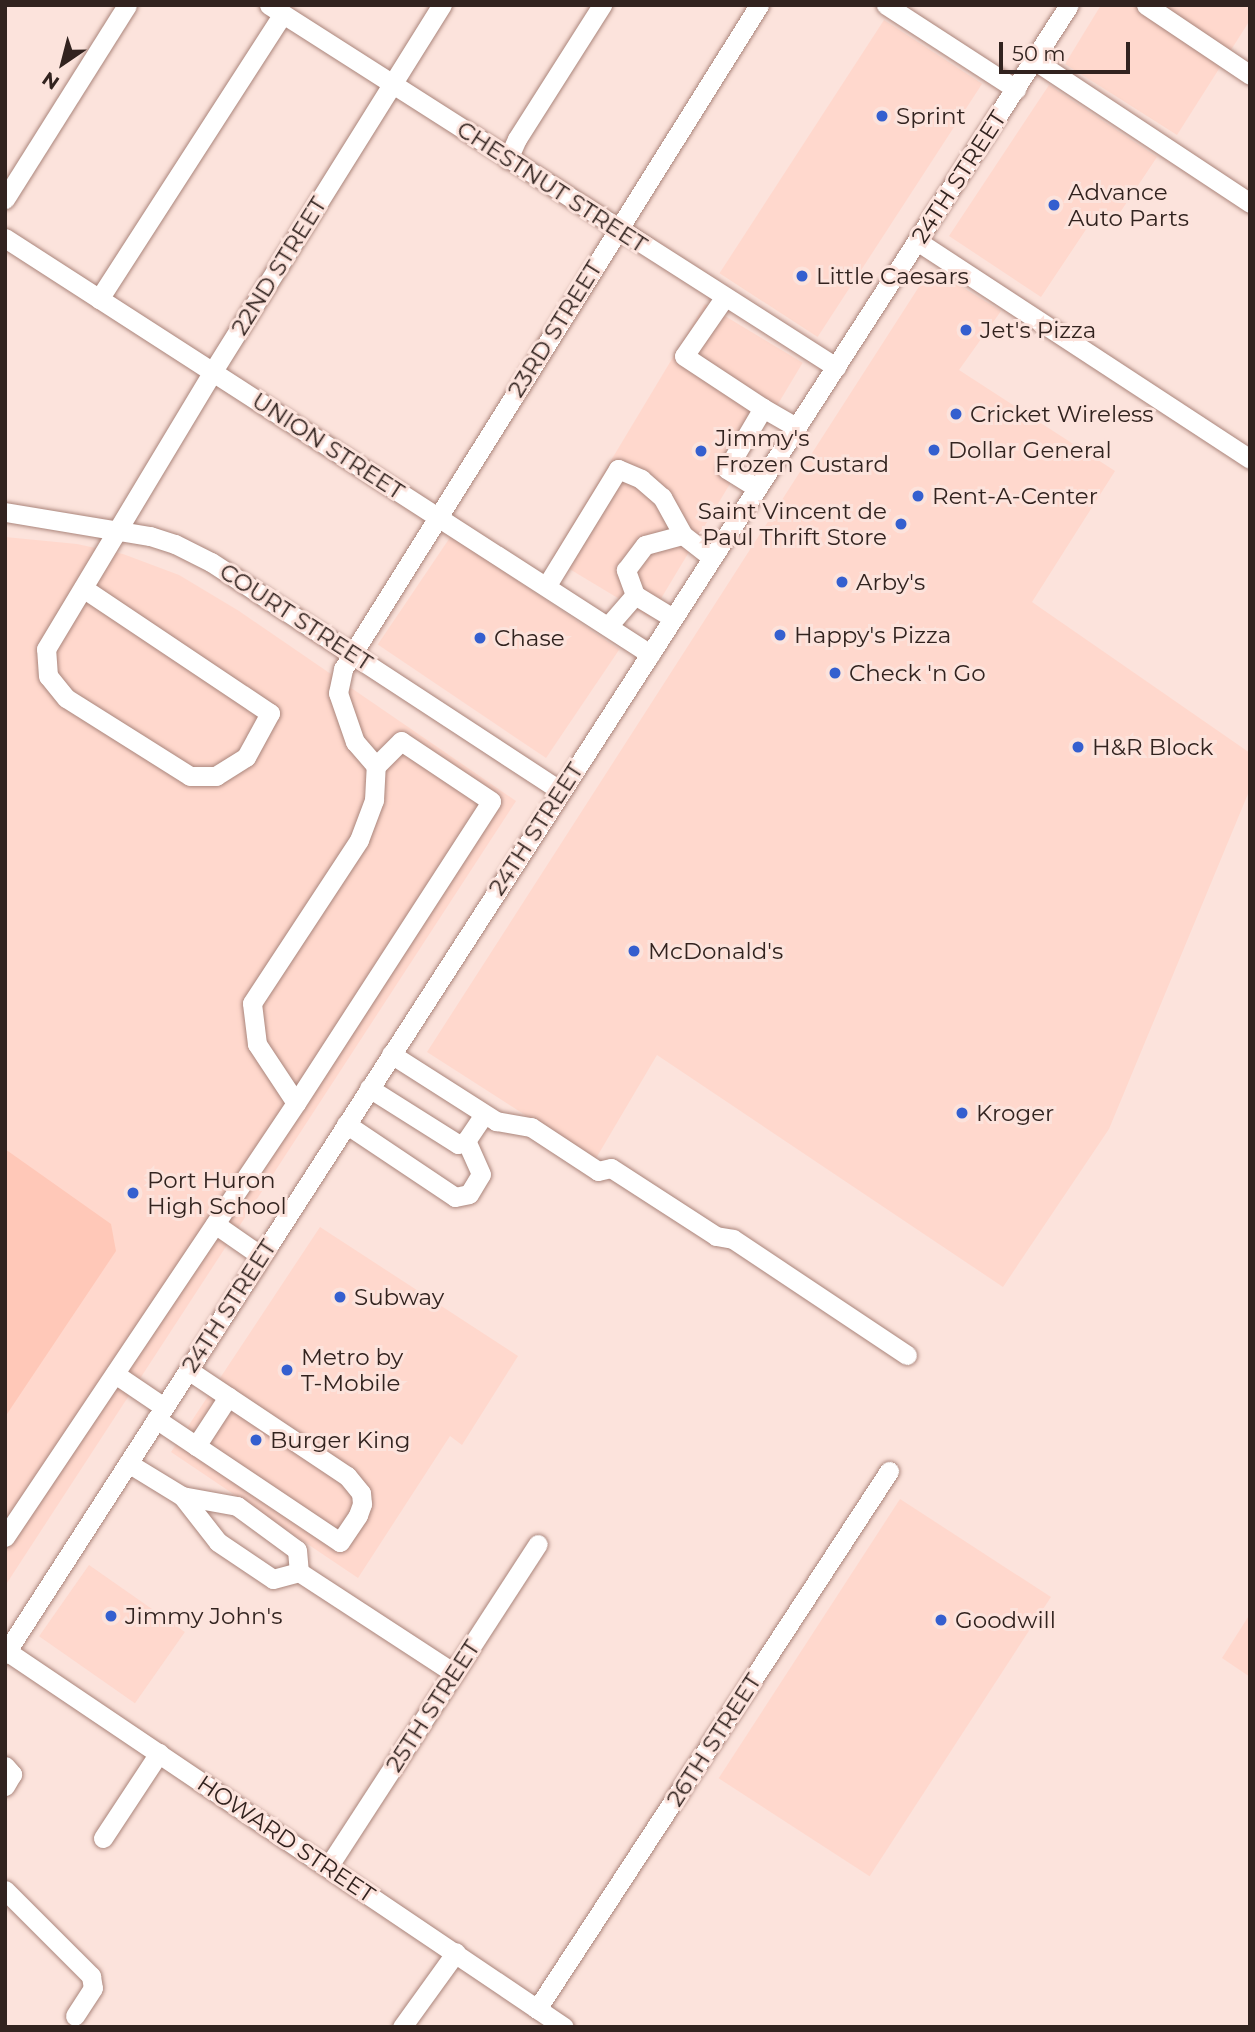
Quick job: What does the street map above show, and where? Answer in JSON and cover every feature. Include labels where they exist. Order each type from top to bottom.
[{"type":"street","points":[[5,199],[127,5]]},
{"type":"street","name":"22ND STREET","points":[[83,589],[270,713],[246,757],[216,776],[190,776],[66,698],[48,676],[46,649],[213,371],[442,5]]},
{"type":"street","points":[[508,159],[517,139],[602,5]]},
{"type":"street","name":"23RD STREET","points":[[376,766],[355,742],[338,694],[351,653],[759,5]]},
{"type":"street","points":[[886,5],[1016,89]]},
{"type":"street","name":"24TH STREET","points":[[6,1652],[1069,5]]},
{"type":"street","points":[[1146,5],[1250,75]]},
{"type":"street","points":[[99,299],[276,10]]},
{"type":"street","name":"CHESTNUT STREET","points":[[276,10],[836,367]]},
{"type":"street","points":[[1034,60],[1250,203]]},
{"type":"street","name":"UNION STREET","points":[[5,238],[437,517],[547,584],[650,654]]},
{"type":"street","points":[[918,241],[1250,458]]},
{"type":"street","points":[[724,298],[684,356],[797,428]]},
{"type":"street","points":[[757,488],[727,469],[763,408]]},
{"type":"street","points":[[547,584],[618,469],[641,479],[662,497],[683,535],[712,558]]},
{"type":"street","name":"COURT STREET","points":[[5,512],[120,529],[175,544],[211,562],[560,790]]},
{"type":"street","points":[[673,618],[635,595],[626,570],[645,545],[683,535]]},
{"type":"street","points":[[608,626],[635,595]]},
{"type":"street","points":[[5,1537],[296,1103],[491,801],[401,741],[376,766],[374,800],[359,841],[252,1003],[257,1044],[296,1103]]},
{"type":"street","points":[[391,1054],[496,1121],[531,1127],[598,1171],[611,1168],[716,1236],[733,1239],[908,1355]]},
{"type":"street","points":[[369,1088],[458,1143],[466,1141],[484,1114]]},
{"type":"street","points":[[346,1124],[455,1197],[469,1194],[481,1174],[466,1141]]},
{"type":"street","points":[[215,1224],[261,1256]]},
{"type":"street","points":[[115,1374],[196,1446],[340,1542],[362,1504],[360,1493],[347,1476],[188,1370]]},
{"type":"street","points":[[196,1446],[228,1397]]},
{"type":"street","points":[[128,1463],[182,1496],[218,1542],[262,1572],[273,1579],[299,1572],[454,1673]]},
{"type":"street","name":"26TH STREET","points":[[537,2009],[889,1471]]},
{"type":"street","points":[[182,1496],[237,1506],[297,1550],[299,1572]]},
{"type":"street","name":"25TH STREET","points":[[328,1867],[538,1545]]},
{"type":"street","name":"HOWARD STREET","points":[[6,1652],[565,2027]]},
{"type":"street","points":[[103,1838],[159,1754]]},
{"type":"street","points":[[5,1766],[12,1774],[5,1786]]},
{"type":"street","points":[[5,1889],[93,1981],[93,1988],[75,2016]]},
{"type":"street","points":[[402,2027],[456,1952]]},
{"type":"shaded area","points":[[1101,5],[1250,5],[1250,20],[1177,135],[1065,64]]},
{"type":"shaded area","points":[[884,20],[982,84],[818,337],[720,273]]},
{"type":"shaded area","points":[[1049,85],[1157,157],[1111,226],[1095,216],[1041,297],[949,236]]},
{"type":"shaded area","points":[[931,268],[1001,311],[959,370],[1115,471],[1032,602],[1250,753],[1250,789],[1109,1129],[1003,1287],[657,1055],[595,1160],[427,1052]]},
{"type":"shaded area","points":[[705,304],[803,363],[650,617],[552,559]]},
{"type":"shaded area","points":[[451,536],[619,650],[546,758],[378,645]]},
{"type":"shaded area","name":"Port Huron High School","points":[[5,537],[77,544],[123,554],[179,575],[239,611],[516,801],[5,1586]]},
{"type":"shaded area","points":[[5,1149],[111,1224],[116,1251],[5,1417]]},
{"type":"shaded area","points":[[320,1227],[518,1356],[462,1445],[450,1436],[358,1578],[171,1452]]},
{"type":"shaded area","points":[[900,1499],[1051,1597],[870,1876],[719,1778]]},
{"type":"shaded area","points":[[89,1565],[185,1632],[135,1703],[39,1636]]},
{"type":"shaded area","points":[[1250,1614],[1250,1677],[1222,1658]]},
{"type":"place","name":"Sprint","points":[[882,116]]},
{"type":"place","name":"Advance Auto Parts","points":[[1054,205]]},
{"type":"place","name":"Little Caesars","points":[[802,276]]},
{"type":"place","name":"Jet's Pizza","points":[[966,330]]},
{"type":"place","name":"Cricket Wireless","points":[[956,414]]},
{"type":"place","name":"Dollar General","points":[[934,450]]},
{"type":"place","name":"Jimmy's Frozen Custard","points":[[701,451]]},
{"type":"place","name":"Rent-A-Center","points":[[918,496]]},
{"type":"place","name":"Saint Vincent de Paul Thrift Store","points":[[901,524]]},
{"type":"place","name":"Arby's","points":[[842,582]]},
{"type":"place","name":"Happy's Pizza","points":[[780,635]]},
{"type":"place","name":"Chase","points":[[480,638]]},
{"type":"place","name":"Check 'n Go","points":[[835,673]]},
{"type":"place","name":"H&R Block","points":[[1078,747]]},
{"type":"place","name":"McDonald's","points":[[634,951]]},
{"type":"place","name":"Kroger","points":[[962,1113]]},
{"type":"place","name":"Port Huron High School","points":[[133,1193]]},
{"type":"place","name":"Subway","points":[[340,1297]]},
{"type":"place","name":"Metro by T-Mobile","points":[[287,1370]]},
{"type":"place","name":"Burger King","points":[[256,1440]]},
{"type":"place","name":"Jimmy John's","points":[[111,1616]]},
{"type":"place","name":"Goodwill","points":[[941,1620]]}]
